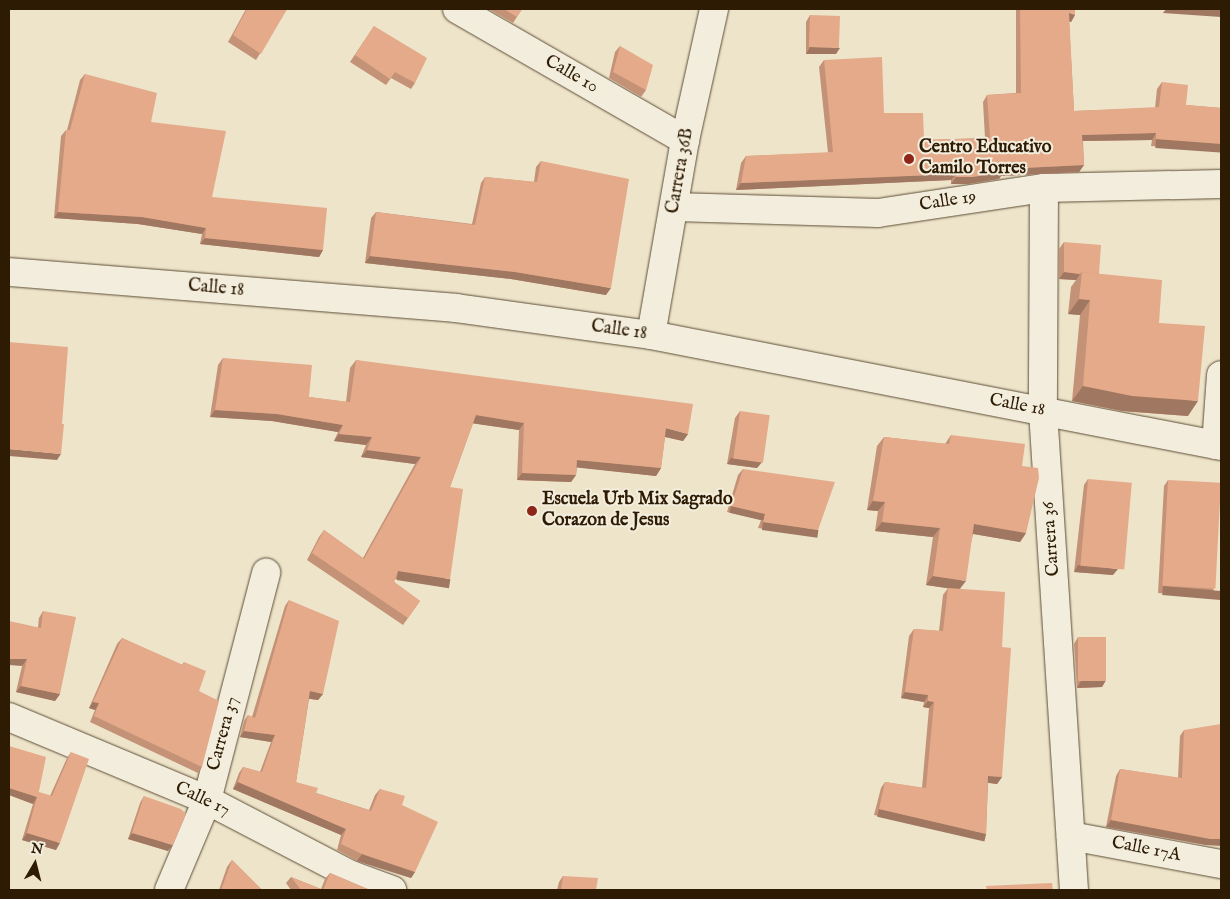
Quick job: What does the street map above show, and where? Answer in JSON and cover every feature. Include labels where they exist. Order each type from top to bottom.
[{"type":"street","name":"Calle 10","points":[[457,9],[686,140]]},
{"type":"street","name":"Carrera 36B","points":[[651,335],[686,140],[714,9]]},
{"type":"street","name":"Calle 19","points":[[675,207],[878,213],[1044,188],[1221,184]]},
{"type":"street","name":"Carrera 36","points":[[1044,188],[1043,411],[1074,890]]},
{"type":"street","name":"Calle 18","points":[[9,272],[456,308],[651,335],[1219,445]]},
{"type":"street","points":[[1219,445],[1221,375]]},
{"type":"street","name":"Carrera 37","points":[[168,890],[207,800],[266,573]]},
{"type":"street","name":"Calle 17","points":[[9,717],[207,800],[351,875],[392,890]]},
{"type":"street","name":"Calle 17A","points":[[1071,836],[1221,864]]},
{"type":"building","points":[[247,9],[287,9],[261,54],[233,35]]},
{"type":"building","points":[[504,9],[522,9],[517,17]]},
{"type":"building","points":[[1020,9],[1075,9],[1075,15],[1069,13],[1074,111],[1159,107],[1162,82],[1188,85],[1186,105],[1221,108],[1221,144],[1156,139],[1156,133],[1082,135],[1084,165],[1003,169],[1003,172],[973,177],[956,177],[956,174],[741,183],[746,156],[833,152],[824,60],[882,57],[884,113],[923,113],[924,140],[990,138],[987,95],[1021,93]]},
{"type":"building","points":[[810,15],[840,16],[839,48],[809,47]]},
{"type":"building","points":[[374,26],[427,58],[415,83],[395,72],[390,79],[355,55]]},
{"type":"building","points":[[620,46],[653,65],[646,90],[613,72]]},
{"type":"building","points":[[85,74],[157,93],[151,122],[226,131],[212,197],[327,208],[323,250],[205,238],[206,228],[142,217],[58,212],[66,130],[70,130]]},
{"type":"building","points":[[541,161],[629,179],[611,288],[515,272],[370,256],[376,212],[475,225],[485,177],[537,182]]},
{"type":"building","points":[[1064,242],[1101,245],[1099,274],[1064,272]]},
{"type":"building","points":[[1082,272],[1162,280],[1159,323],[1205,326],[1198,401],[1132,396],[1083,386],[1090,300],[1079,299]]},
{"type":"building","points":[[9,342],[68,347],[61,454],[9,449]]},
{"type":"building","points":[[223,358],[312,365],[309,397],[350,402],[356,360],[693,404],[688,434],[666,428],[661,468],[577,460],[576,475],[522,473],[524,423],[476,415],[450,487],[463,489],[450,579],[398,571],[394,582],[420,601],[408,618],[312,553],[324,530],[364,559],[421,457],[367,450],[372,437],[339,434],[343,425],[277,414],[215,410]]},
{"type":"building","points":[[740,411],[770,415],[763,463],[733,459]]},
{"type":"building","points":[[951,435],[1025,444],[1022,466],[1038,468],[1039,478],[1026,533],[974,524],[966,581],[933,576],[940,528],[882,522],[885,502],[873,501],[884,437],[949,444]]},
{"type":"building","points":[[743,469],[835,482],[818,530],[763,522],[765,514],[731,506]]},
{"type":"building","points":[[1088,479],[1132,483],[1124,570],[1080,566]]},
{"type":"building","points":[[1168,480],[1221,483],[1215,589],[1162,586]]},
{"type":"building","points":[[948,588],[1005,592],[1002,647],[1011,648],[1002,777],[988,776],[986,834],[879,809],[885,782],[926,788],[934,702],[928,701],[928,695],[905,692],[914,629],[943,631]]},
{"type":"building","points":[[289,600],[339,621],[323,694],[310,691],[296,782],[318,788],[316,793],[371,811],[380,789],[405,796],[402,805],[438,822],[415,872],[362,854],[341,844],[346,829],[238,782],[243,767],[262,772],[275,735],[244,731],[248,715],[255,718]]},
{"type":"building","points":[[43,611],[76,617],[60,694],[21,686],[27,659],[9,659],[9,621],[41,628]]},
{"type":"building","points":[[1078,637],[1106,637],[1106,681],[1078,681]]},
{"type":"building","points":[[122,638],[183,665],[184,662],[206,671],[199,691],[219,701],[202,767],[94,716],[99,703],[93,702]]},
{"type":"building","points":[[1221,724],[1221,839],[1210,839],[1111,820],[1120,769],[1182,778],[1184,730]]},
{"type":"building","points":[[9,746],[46,757],[38,796],[39,792],[52,796],[71,752],[89,759],[60,843],[27,833],[37,797],[9,788]]},
{"type":"building","points":[[144,796],[181,809],[186,814],[173,845],[132,833]]},
{"type":"building","points":[[232,860],[262,890],[221,890]]},
{"type":"building","points":[[330,873],[370,890],[323,890]]},
{"type":"building","points":[[563,876],[598,878],[596,890],[561,890]]},
{"type":"building","points":[[291,877],[323,890],[301,890]]},
{"type":"building","points":[[1052,883],[1053,890],[987,890],[986,886]]},
{"type":"place","name":"Centro Educativo Camilo Torres","points":[[909,159]]},
{"type":"place","name":"Escuela Urb Mix Sagrado Corazon de Jesus","points":[[532,511]]}]
